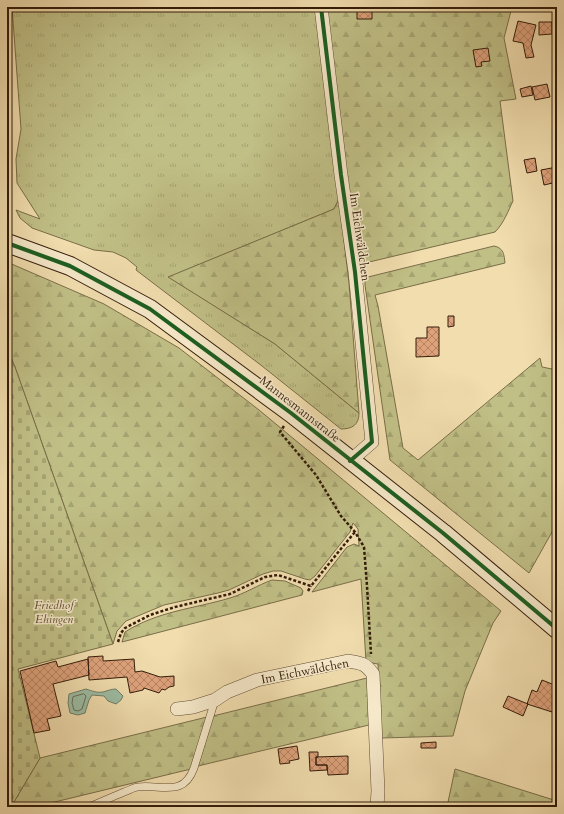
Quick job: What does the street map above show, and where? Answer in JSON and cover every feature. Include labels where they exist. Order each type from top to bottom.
[{"type":"main road","name":"Mannesmannstraße","points":[[7,243],[70,266],[150,309],[291,414],[443,533],[557,629]]},
{"type":"street","name":"Im Eichwäldchen","points":[[321,7],[341,175],[355,272],[372,442],[350,461]]},
{"type":"street","name":"Im Eichwäldchen","points":[[177,710],[215,700],[227,692],[257,680],[348,661],[358,662],[367,666],[374,674]]},
{"type":"street","points":[[374,674],[378,791],[377,807]]},
{"type":"lane","points":[[89,807],[137,787],[171,788],[180,786],[186,782],[191,777],[215,700]]},
{"type":"path","points":[[291,414],[280,432],[316,474],[341,516],[355,532],[364,547],[374,674]]},
{"type":"path","points":[[308,592],[311,586],[355,532]]},
{"type":"path","points":[[118,642],[121,632],[125,628],[144,618],[175,607],[230,594],[266,577],[278,575],[288,577],[311,586]]},
{"type":"green space","points":[[12,7],[315,7],[339,199],[334,209],[169,277],[275,344],[359,413],[358,421],[354,426],[341,429],[262,366],[136,270],[137,267],[126,258],[113,252],[94,250],[32,228],[20,218],[16,210],[40,219],[17,183],[16,159],[21,129]]},
{"type":"green space","points":[[326,7],[512,7],[504,38],[516,99],[500,101],[513,201],[503,221],[495,232],[365,263],[361,261],[354,215],[347,191]]},
{"type":"green space","points":[[339,199],[349,283],[359,413],[275,344],[168,277],[334,209]]},
{"type":"green space","points":[[494,246],[502,250],[505,263],[375,295],[403,448],[418,460],[540,358],[542,367],[557,370],[557,523],[529,573],[390,460],[365,285],[365,280],[368,277]]},
{"type":"green space","points":[[7,262],[104,304],[179,348],[259,410],[501,611],[493,623],[465,691],[453,736],[381,738],[378,664],[366,662],[361,579],[312,592],[347,547],[354,544],[359,546],[358,529],[353,523],[350,532],[315,576],[310,580],[281,571],[273,571],[263,574],[229,590],[164,605],[126,621],[117,631],[113,644],[15,367],[9,353],[7,353]]},
{"type":"green space","name":"Friedhof Ehingen","points":[[7,353],[9,353],[15,367],[113,644],[18,669],[40,758],[11,807],[7,807]]},
{"type":"green space","points":[[272,580],[285,581],[301,588],[303,591],[302,595],[122,642],[125,632],[150,619],[230,598]]},
{"type":"green space","points":[[367,678],[369,725],[198,766],[213,716]]},
{"type":"green space","points":[[207,717],[191,769],[34,807],[11,807],[40,758]]},
{"type":"green space","points":[[455,769],[557,801],[557,806],[447,807]]},
{"type":"water","points":[[86,689],[94,692],[103,692],[116,689],[123,696],[116,704],[108,701],[104,696],[92,695],[85,713],[78,715],[70,713],[68,703],[69,694]]},
{"type":"building","points":[[357,9],[372,9],[372,19],[357,19]]},
{"type":"building","points":[[518,21],[536,25],[531,45],[534,57],[526,58],[523,43],[513,41]]},
{"type":"building","points":[[557,21],[557,67],[554,54],[552,22]]},
{"type":"building","points":[[539,22],[552,22],[552,34],[539,35]]},
{"type":"building","points":[[488,48],[490,61],[481,62],[482,66],[476,67],[473,50]]},
{"type":"building","points":[[547,84],[550,97],[535,100],[532,87]]},
{"type":"building","points":[[531,86],[533,95],[522,97],[520,89]]},
{"type":"building","points":[[535,158],[537,171],[527,173],[524,160]]},
{"type":"building","points":[[557,167],[557,182],[544,185],[541,170]]},
{"type":"building","points":[[448,316],[454,316],[454,326],[448,327]]},
{"type":"building","points":[[427,327],[439,327],[439,356],[416,357],[416,338],[427,338]]},
{"type":"building","points":[[103,656],[103,661],[134,659],[135,672],[142,671],[160,677],[174,676],[174,686],[165,690],[162,689],[159,693],[144,688],[143,690],[130,693],[127,677],[89,680],[88,657]]},
{"type":"building","points":[[88,659],[89,675],[53,684],[61,716],[47,719],[50,730],[34,733],[20,671],[56,661],[58,667]]},
{"type":"building","points":[[542,680],[557,686],[557,697],[552,712],[527,704],[532,690],[537,692]]},
{"type":"building","points":[[508,696],[528,704],[523,716],[503,707]]},
{"type":"building","points":[[436,742],[436,748],[421,748],[421,743]]},
{"type":"building","points":[[297,746],[299,759],[289,761],[290,763],[280,764],[278,749]]},
{"type":"building","points":[[309,752],[318,752],[318,757],[316,757],[316,765],[327,765],[327,770],[310,771]]},
{"type":"building","points":[[348,756],[348,774],[328,775],[327,765],[316,765],[316,757]]},
{"type":"cycle path","points":[[321,7],[341,175],[355,272],[372,442],[350,461]]},
{"type":"cycle path","points":[[7,243],[70,266],[150,309],[291,413],[443,533],[557,629]]}]
